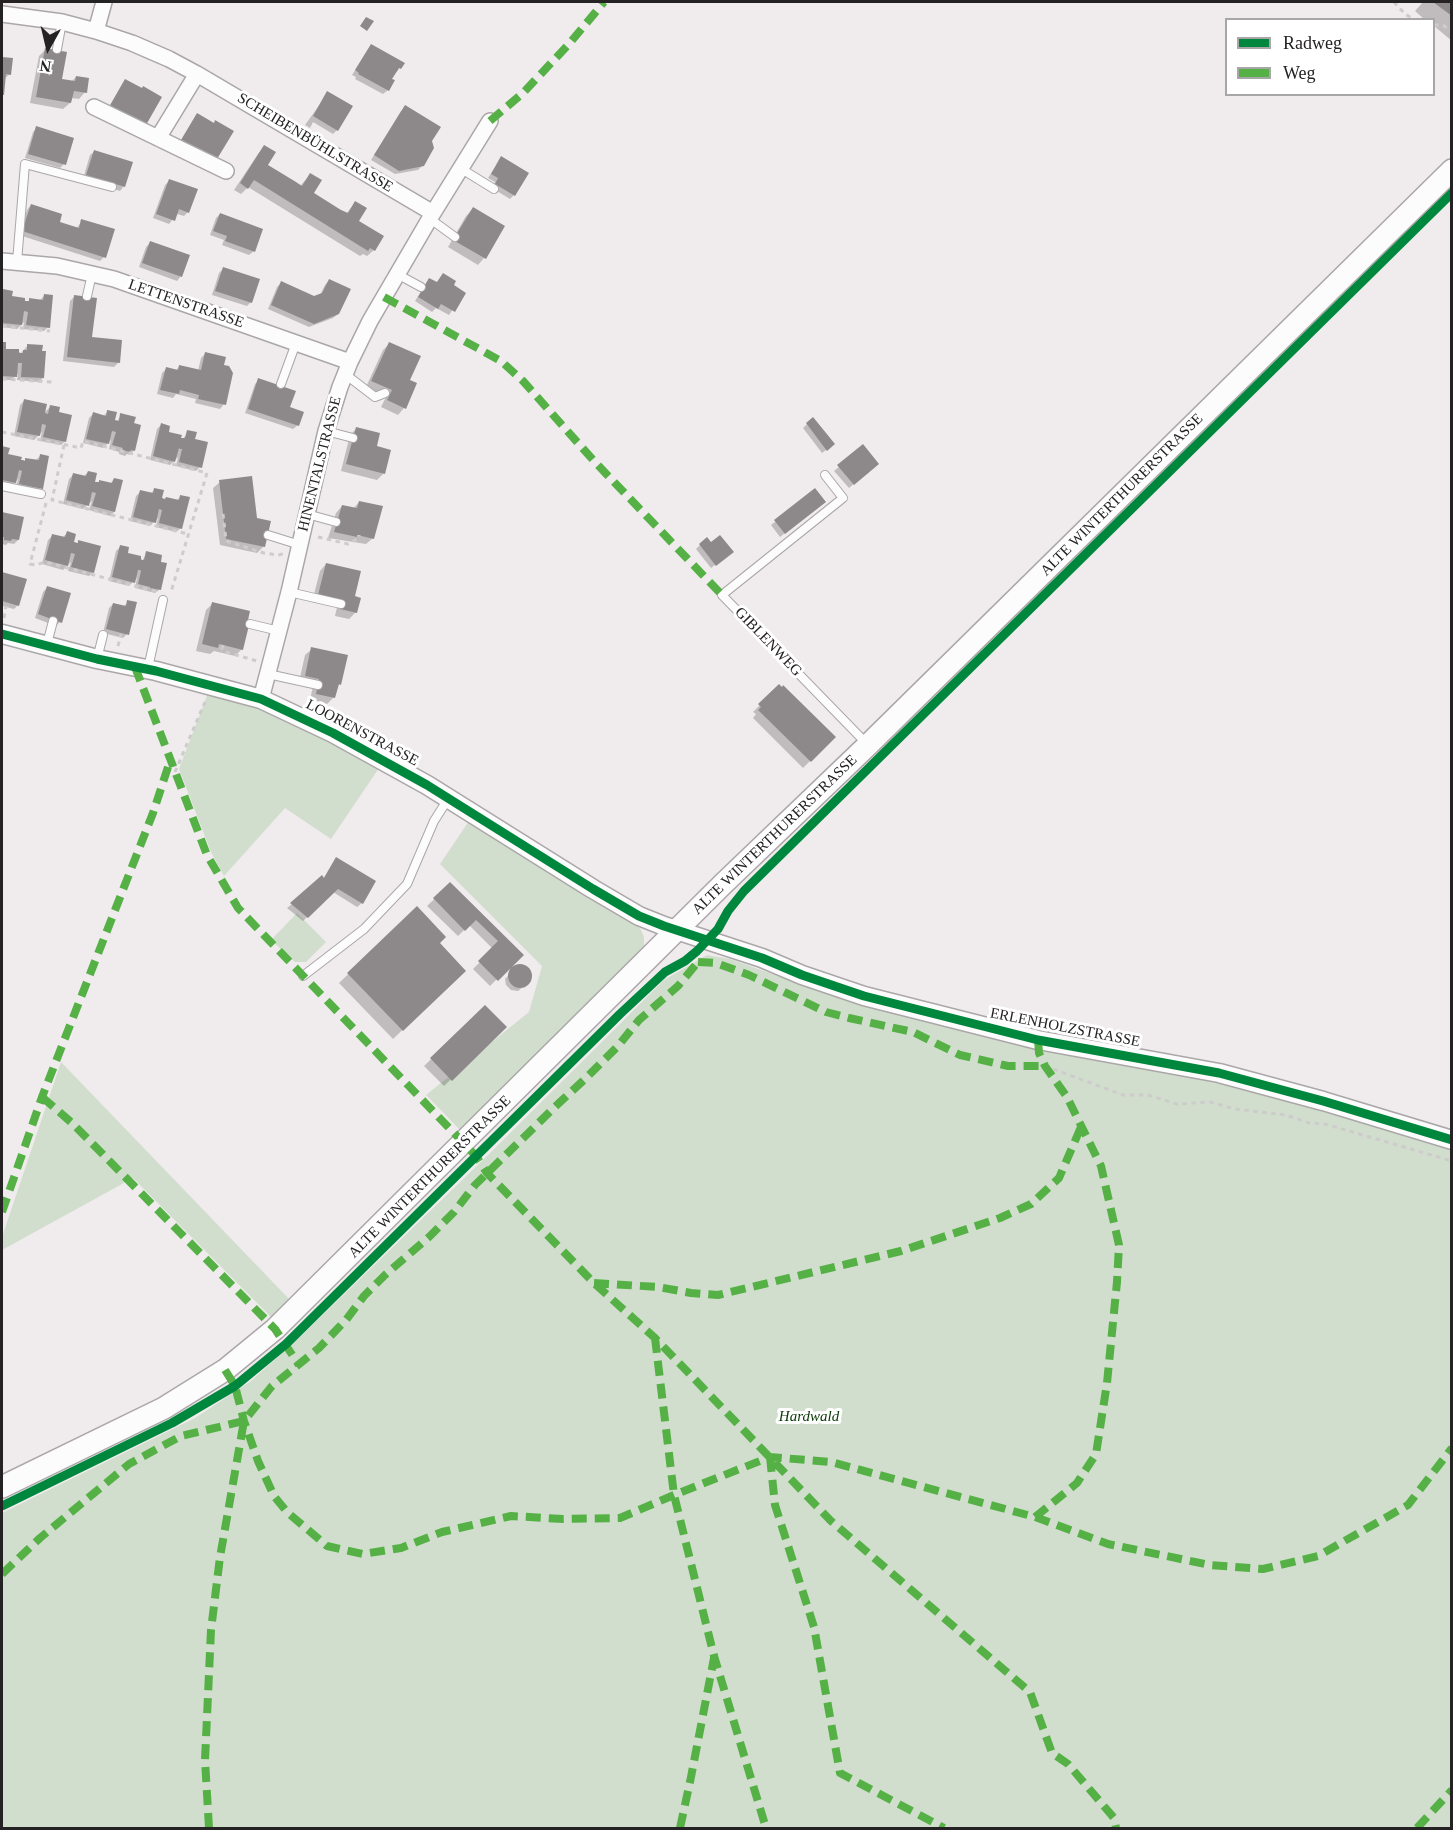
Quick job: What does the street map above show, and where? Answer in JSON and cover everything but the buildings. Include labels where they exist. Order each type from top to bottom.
[{"type":"main road","name":"ALTE WINTERTHURERSTRASSE","points":[[2,1487],[164,1408],[225,1370],[261,1342],[1452,170]]},
{"type":"street","points":[[96,30],[104,2]]},
{"type":"street","name":"SCHEIBENBÜHLSTRASSE","points":[[2,14],[62,22],[96,30],[151,51],[197,74],[431,215]]},
{"type":"street","points":[[158,138],[197,74]]},
{"type":"street","points":[[94,107],[226,171]]},
{"type":"street","name":"HINENTALSTRASSE","points":[[261,699],[265,668],[279,631],[326,431],[348,368],[365,330],[397,274],[490,121]]},
{"type":"street","name":"LETTENSTRASSE","points":[[9,261],[57,266],[134,286],[296,343],[348,368]]},
{"type":"street","name":"LOORENSTRASSE","points":[[2,634],[261,699],[333,733],[449,798],[615,903],[656,923],[678,930]]},
{"type":"street","name":"ERLENHOLZSTRASSE","points":[[678,930],[874,999],[1038,1040],[1219,1073],[1313,1098],[1452,1140]]},
{"type":"lane","points":[[57,49],[62,22]]},
{"type":"lane","name":"LETTENSTRASSE","points":[[9,261],[24,164],[112,187]]},
{"type":"lane","points":[[460,168],[494,189]]},
{"type":"lane","points":[[431,215],[455,237]]},
{"type":"lane","points":[[87,296],[92,274]]},
{"type":"lane","points":[[397,274],[421,287]]},
{"type":"lane","points":[[282,384],[296,343]]},
{"type":"lane","points":[[348,368],[375,397],[385,393]]},
{"type":"lane","points":[[326,431],[353,438]]},
{"type":"lane","name":"GIBLENWEG","points":[[825,475],[843,498],[722,595],[868,745]]},
{"type":"lane","points":[[2,486],[41,494]]},
{"type":"lane","points":[[307,514],[336,522]]},
{"type":"lane","points":[[268,535],[299,544]]},
{"type":"lane","points":[[289,592],[341,604]]},
{"type":"lane","points":[[147,669],[163,600]]},
{"type":"lane","points":[[46,646],[53,621]]},
{"type":"lane","points":[[250,624],[279,631]]},
{"type":"lane","points":[[97,658],[103,635]]},
{"type":"lane","points":[[265,668],[318,685]]},
{"type":"lane","points":[[303,976],[364,929],[407,884],[434,821],[449,798]]},
{"type":"path","points":[[1394,2],[1412,18]]},
{"type":"path","points":[[1435,25],[1443,26],[1452,32]]},
{"type":"path","points":[[2,326],[50,331]]},
{"type":"path","points":[[2,384],[2,379],[52,382]]},
{"type":"path","points":[[2,432],[81,448],[83,441],[207,473],[171,595]]},
{"type":"path","points":[[54,490],[64,444]]},
{"type":"path","points":[[154,591],[45,562],[30,564],[47,502],[52,499],[188,534]]},
{"type":"path","points":[[223,514],[226,540],[264,554],[279,555],[299,544],[348,544],[359,538],[359,535]]},
{"type":"path","points":[[118,647],[121,633]]},
{"type":"path","points":[[223,645],[222,649],[226,652],[265,668]]},
{"type":"path","points":[[175,772],[209,694]]},
{"type":"path","points":[[1045,1066],[1123,1095],[1148,1095],[1177,1104],[1210,1102],[1235,1109],[1286,1115],[1452,1161]]},
{"type":"green space","points":[[208,693],[259,709],[331,739],[379,768],[331,839],[285,808],[224,876],[211,852],[179,769]]},
{"type":"green space","points":[[469,821],[640,928],[644,937],[644,948],[464,1134],[426,1095],[529,1012],[542,966],[440,864]]},
{"type":"green space","points":[[297,913],[326,942],[306,962],[295,962],[271,940]]},
{"type":"green space","name":"Hardwald","points":[[707,955],[730,959],[851,1002],[978,1035],[1222,1083],[1359,1120],[1451,1149],[1451,1828],[2,1828],[2,1513],[195,1418],[251,1381],[304,1333],[488,1155],[664,980]]},
{"type":"green space","points":[[61,1062],[292,1302],[272,1318],[133,1178],[2,1250],[2,1237]]},
{"type":"marked path","points":[[490,121],[523,93],[604,2]]},
{"type":"marked path","points":[[384,297],[501,361],[523,381],[594,461],[722,595]]},
{"type":"marked path","points":[[135,667],[207,855],[238,908],[476,1156],[487,1173],[594,1283],[655,1338],[831,1521],[1030,1692],[1052,1753],[1068,1764],[1114,1818],[1116,1828]]},
{"type":"marked path","points":[[2,1212],[42,1097],[153,813],[170,761]]},
{"type":"marked path","points":[[698,962],[716,963],[749,975],[826,1012],[913,1032],[960,1055],[1008,1066],[1045,1066]]},
{"type":"marked path","points":[[2,1574],[40,1538],[129,1464],[181,1436],[244,1421],[272,1386],[319,1348],[346,1320],[364,1296],[429,1237],[454,1212],[475,1185],[585,1079],[618,1046],[639,1020],[678,986],[698,962]]},
{"type":"marked path","points":[[1035,1517],[1077,1483],[1096,1454],[1107,1383],[1119,1245],[1101,1166],[1067,1097],[1045,1066],[1039,1053],[1038,1040]]},
{"type":"marked path","points":[[42,1097],[72,1123],[275,1329],[299,1365]]},
{"type":"marked path","points":[[594,1283],[658,1287],[718,1295],[901,1251],[1000,1218],[1031,1204],[1059,1178],[1081,1127]]},
{"type":"marked path","points":[[655,1338],[674,1495],[714,1656],[766,1828]]},
{"type":"marked path","points":[[225,1370],[235,1386],[258,1461],[274,1496],[287,1512],[327,1546],[363,1554],[401,1548],[442,1532],[511,1516],[563,1519],[620,1518],[770,1457],[831,1462],[1035,1517],[1108,1544],[1210,1565],[1263,1569],[1318,1556],[1408,1505],[1452,1448]]},
{"type":"marked path","points":[[209,1828],[205,1760],[211,1630],[220,1557],[244,1421]]},
{"type":"marked path","points":[[770,1457],[775,1505],[814,1627],[840,1773],[944,1828]]},
{"type":"marked path","points":[[680,1828],[714,1658]]},
{"type":"marked path","points":[[1417,1828],[1452,1790]]},
{"type":"cycle path","points":[[2,1506],[172,1423],[235,1386],[286,1344],[620,1014],[665,972],[697,951],[718,929],[728,911],[744,891],[1452,193]]},
{"type":"cycle path","points":[[2,634],[261,699],[333,733],[427,785],[639,916],[762,958],[802,975],[864,996],[1038,1040],[1219,1073],[1323,1101],[1452,1140]]}]
